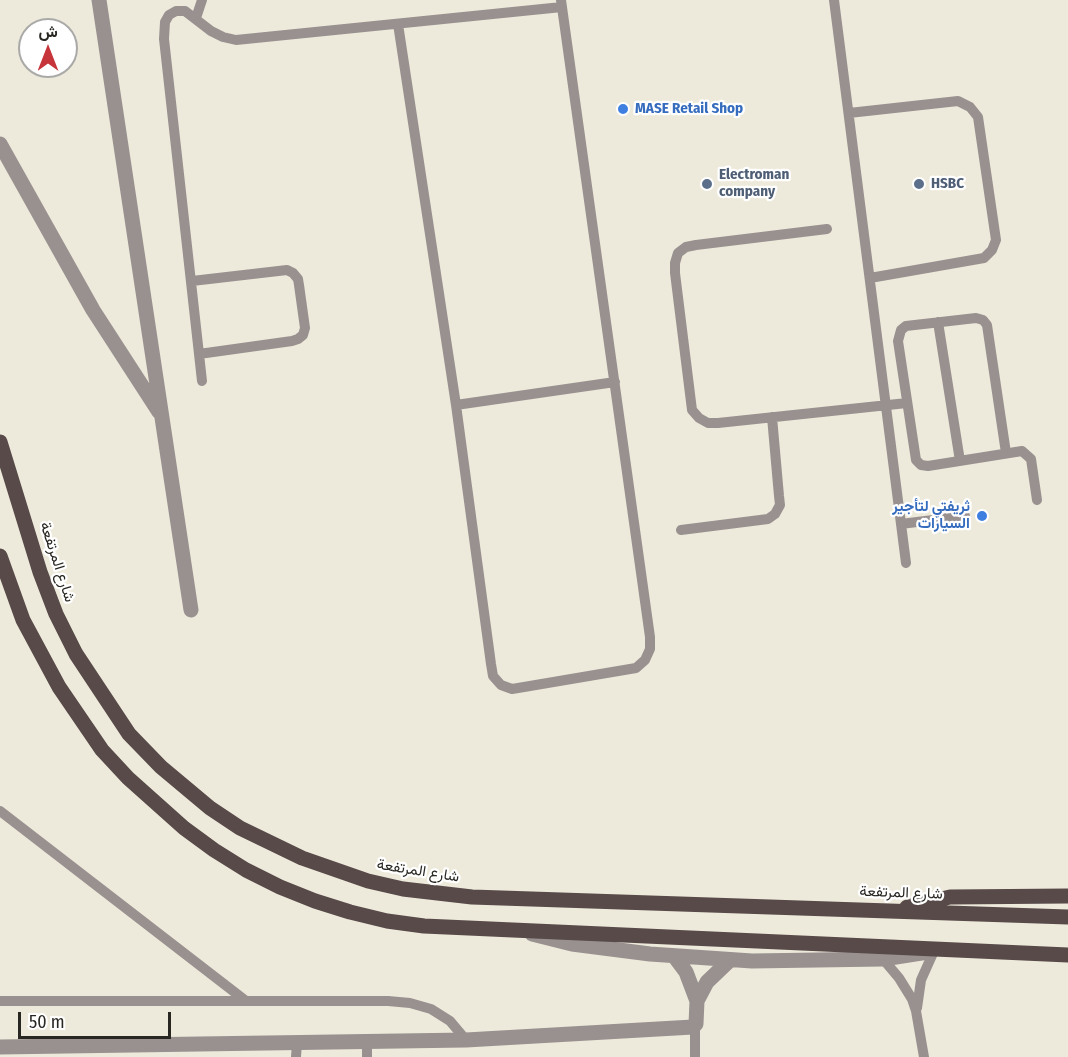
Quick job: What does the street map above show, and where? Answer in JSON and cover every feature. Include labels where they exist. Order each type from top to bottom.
[{"type":"main road","name":"شارع المرتفعة","points":[[0,442],[40,572],[56,614],[76,654],[100,691],[129,734],[161,767],[210,808],[270,844],[368,881],[437,894],[1068,917]]},
{"type":"main road","points":[[0,556],[9,585],[32,637],[59,687],[102,750],[128,778],[184,828],[222,855],[271,883],[315,901],[387,921],[424,926],[1068,955]]},
{"type":"main road","points":[[897,911],[950,897],[1068,896]]},
{"type":"street","points":[[99,0],[191,610]]},
{"type":"street","points":[[0,144],[93,310],[162,417]]},
{"type":"street","points":[[520,931],[581,945],[730,960],[804,962],[883,959],[940,950]]},
{"type":"street","points":[[674,956],[686,972],[697,1001]]},
{"type":"street","points":[[5,1050],[296,1050],[367,1040],[466,1040],[695,1026],[697,1001],[707,982],[730,960]]},
{"type":"lane","points":[[196,18],[201,0]]},
{"type":"lane","points":[[834,0],[906,563]]},
{"type":"lane","points":[[202,381],[164,32],[165,22],[170,15],[176,11],[185,11],[223,38],[236,40],[398,24],[562,3],[650,637],[650,649],[645,660],[636,668],[625,671],[512,689],[501,685],[494,676],[456,405],[398,24]]},
{"type":"lane","points":[[849,113],[958,101],[970,107],[978,117],[996,240],[992,250],[984,258],[870,278]]},
{"type":"lane","points":[[827,229],[686,247],[678,254],[675,263],[692,410],[708,423],[907,403]]},
{"type":"lane","points":[[192,281],[286,270],[298,279],[305,328],[303,335],[292,341],[199,354]]},
{"type":"lane","points":[[1006,453],[987,325],[983,320],[976,318],[906,326],[898,335],[916,460],[921,465],[928,466],[1022,452],[1031,459],[1036,500]]},
{"type":"lane","points":[[938,322],[960,461]]},
{"type":"lane","points":[[456,405],[615,382]]},
{"type":"lane","points":[[681,530],[768,519],[776,514],[780,506],[772,417]]},
{"type":"lane","points":[[901,524],[965,516]]},
{"type":"lane","points":[[0,811],[246,1001]]},
{"type":"lane","points":[[916,1011],[921,980],[940,950]]},
{"type":"lane","points":[[883,959],[906,988],[916,1011],[924,1057]]},
{"type":"lane","points":[[0,1001],[388,1001],[410,1003],[431,1010],[450,1021],[466,1040]]},
{"type":"lane","points":[[695,1026],[695,1057]]},
{"type":"lane","points":[[367,1040],[367,1057]]},
{"type":"place","name":"MASE Retail Shop","points":[[623,109]]},
{"type":"place","name":"Electroman company","points":[[707,184]]},
{"type":"place","name":"HSBC","points":[[919,184]]},
{"type":"place","name":"ثريفتي لتأجير السيارات","points":[[982,516]]}]
